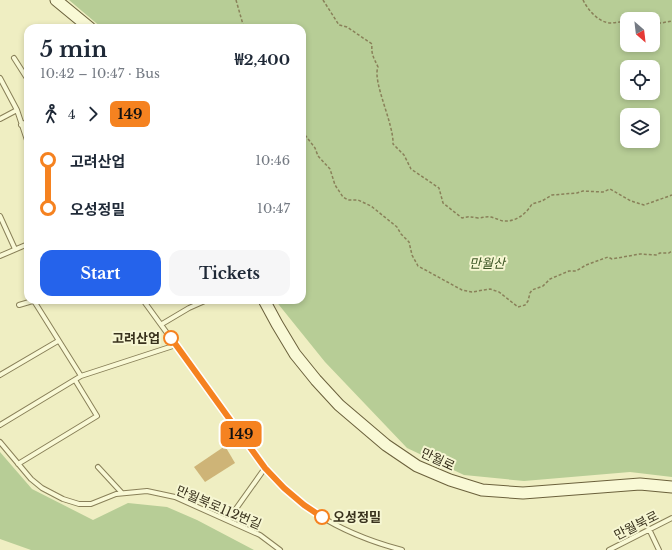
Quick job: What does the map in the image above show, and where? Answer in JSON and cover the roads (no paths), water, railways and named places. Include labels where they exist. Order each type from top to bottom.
[{"type":"street","points":[[56,0],[85,24]]},
{"type":"street","name":"만월로","points":[[266,304],[296,354],[316,380],[339,404],[386,445],[417,466],[450,480],[482,490],[523,493],[640,484],[672,486]]},
{"type":"lane","points":[[14,58],[24,74]]},
{"type":"lane","points":[[0,78],[17,110],[24,133]]},
{"type":"lane","points":[[0,119],[17,110]]},
{"type":"lane","points":[[0,216],[15,249]]},
{"type":"lane","points":[[0,256],[24,246]]},
{"type":"lane","points":[[19,305],[24,304]]},
{"type":"lane","points":[[37,304],[58,341],[81,376]]},
{"type":"lane","points":[[146,304],[265,468],[284,488],[324,519],[347,530],[402,550]]},
{"type":"lane","points":[[162,324],[198,304]]},
{"type":"lane","points":[[0,375],[58,341]]},
{"type":"lane","points":[[0,426],[81,376],[176,345]]},
{"type":"lane","points":[[18,464],[97,416],[75,380]]},
{"type":"lane","name":"만월북로112번길","points":[[0,442],[31,479],[42,488],[63,499],[79,504],[91,504],[116,494],[147,491],[175,497],[260,535],[280,550]]},
{"type":"lane","points":[[98,466],[122,493]]},
{"type":"lane","points":[[228,520],[265,468]]},
{"type":"lane","name":"만월북로","points":[[609,550],[672,518]]},
{"type":"lane","points":[[650,529],[659,550]]},
{"type":"place","name":"고려산업","points":[[171,338]]},
{"type":"place","name":"오성정밀","points":[[322,517]]},
{"type":"park label","name":"만월산","points":[[487,263]]}]
